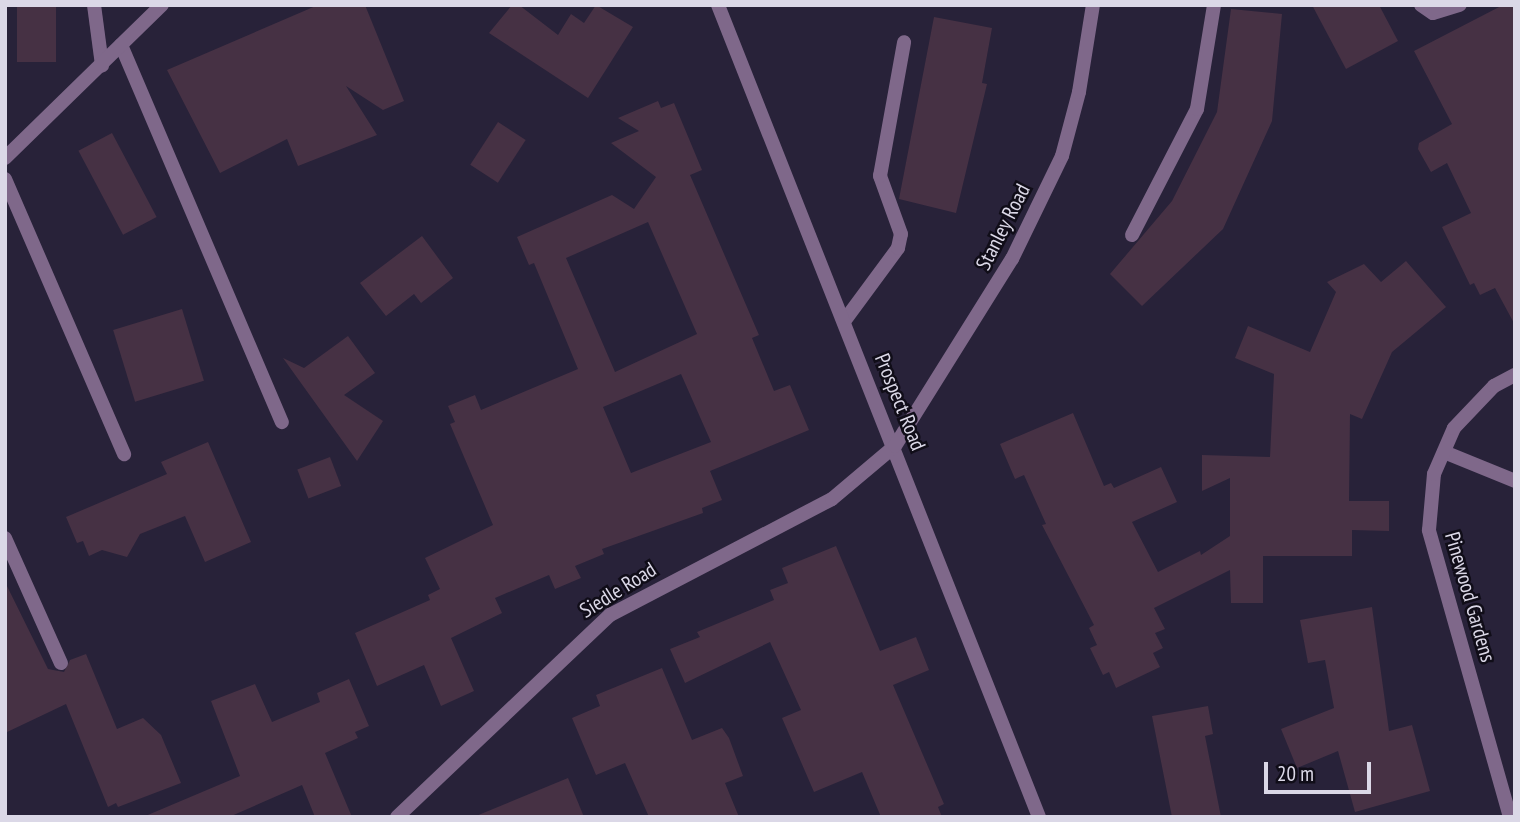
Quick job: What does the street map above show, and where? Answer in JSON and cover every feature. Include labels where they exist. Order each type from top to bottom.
[{"type":"street","points":[[94,5],[103,65]]},
{"type":"street","points":[[5,158],[162,5]]},
{"type":"street","name":"Prospect Road","points":[[718,5],[895,446],[1039,817]]},
{"type":"street","points":[[1094,9],[1108,5]]},
{"type":"street","points":[[1132,235],[1197,109],[1214,5]]},
{"type":"street","points":[[1421,5],[1433,13],[1460,5]]},
{"type":"street","name":"Stanley Road","points":[[895,446],[1012,259],[1062,156],[1094,9]]},
{"type":"street","points":[[845,320],[898,248],[901,233],[880,176],[904,42]]},
{"type":"street","points":[[121,45],[282,422]]},
{"type":"street","points":[[5,179],[124,454]]},
{"type":"street","name":"Pinewood Gardens","points":[[1510,817],[1429,530],[1434,474],[1454,428],[1494,386],[1515,375]]},
{"type":"street","name":"Siedle Road","points":[[397,817],[610,615],[832,499],[895,446]]},
{"type":"street","points":[[1444,453],[1515,481]]},
{"type":"street","points":[[5,538],[61,663]]},
{"type":"building","points":[[17,5],[56,5],[56,62],[17,62]]},
{"type":"building","points":[[318,5],[365,5],[404,101],[383,110],[346,86],[377,135],[298,166],[287,139],[220,173],[167,70]]},
{"type":"building","points":[[512,5],[519,5],[558,35],[571,14],[584,23],[596,5],[633,27],[588,98],[489,33]]},
{"type":"building","points":[[1312,5],[1379,5],[1398,41],[1346,69]]},
{"type":"building","points":[[1503,5],[1515,5],[1515,325],[1495,288],[1480,295],[1474,283],[1470,285],[1442,227],[1471,213],[1447,163],[1431,172],[1418,149],[1419,143],[1452,124],[1414,51]]},
{"type":"building","points":[[1231,9],[1282,14],[1272,121],[1223,229],[1142,306],[1110,274],[1172,201],[1217,112]]},
{"type":"building","points":[[934,17],[992,28],[982,83],[987,84],[956,213],[899,199]]},
{"type":"building","points":[[658,101],[661,108],[674,103],[702,170],[690,175],[759,335],[752,338],[774,391],[790,385],[809,430],[710,471],[722,500],[702,508],[703,513],[602,549],[604,554],[575,566],[581,578],[555,589],[549,575],[495,598],[502,613],[451,638],[474,691],[441,706],[424,665],[377,686],[355,633],[430,600],[428,595],[440,589],[425,558],[493,525],[450,424],[455,422],[448,406],[475,395],[481,410],[578,369],[534,263],[529,265],[517,237],[612,195],[634,209],[656,177],[611,143],[639,131],[618,118]],"holes":[[[648,222],[697,334],[615,372],[566,258]],[[681,374],[711,442],[631,473],[603,407]]]},
{"type":"building","points":[[498,122],[526,140],[498,183],[470,165]]},
{"type":"building","points":[[112,133],[157,217],[123,235],[78,151]]},
{"type":"building","points":[[422,236],[453,278],[421,303],[414,294],[386,316],[360,283]]},
{"type":"building","points":[[1406,261],[1446,307],[1392,352],[1362,419],[1350,414],[1349,501],[1389,501],[1389,531],[1352,530],[1352,556],[1263,556],[1263,603],[1231,603],[1230,570],[1154,608],[1165,629],[1155,633],[1163,648],[1153,653],[1160,667],[1116,688],[1109,672],[1103,675],[1090,648],[1097,645],[1089,628],[1094,625],[1042,525],[1046,524],[1024,475],[1015,479],[1000,444],[1073,413],[1104,486],[1111,483],[1114,488],[1161,467],[1177,502],[1132,522],[1158,572],[1200,551],[1201,555],[1230,536],[1230,478],[1202,491],[1202,455],[1270,457],[1274,374],[1235,358],[1248,326],[1310,352],[1336,292],[1327,282],[1364,264],[1381,282]]},
{"type":"building","points":[[182,309],[204,381],[135,402],[113,330]]},
{"type":"building","points":[[348,336],[375,373],[344,395],[383,421],[357,461],[283,358],[304,368]]},
{"type":"building","points":[[208,442],[251,542],[205,562],[185,516],[140,534],[127,557],[102,550],[89,556],[83,541],[77,543],[66,517],[167,474],[161,462]]},
{"type":"building","points":[[330,457],[341,486],[308,498],[297,470]]},
{"type":"building","points":[[836,546],[880,651],[916,637],[929,670],[893,685],[944,804],[938,807],[942,817],[881,817],[862,772],[814,792],[782,718],[801,710],[770,642],[685,683],[670,649],[700,637],[697,632],[774,600],[770,590],[788,583],[782,568]]},
{"type":"building","points":[[5,582],[48,669],[64,672],[70,660],[86,654],[117,729],[143,718],[161,735],[181,783],[118,807],[116,803],[108,807],[66,704],[5,733]]},
{"type":"building","points":[[1372,607],[1389,731],[1412,725],[1430,791],[1355,812],[1338,751],[1297,768],[1281,729],[1334,708],[1325,660],[1308,663],[1300,620]]},
{"type":"building","points":[[662,668],[692,740],[722,728],[729,738],[743,776],[725,783],[739,817],[649,817],[625,763],[596,775],[572,718],[600,706],[596,695]]},
{"type":"building","points":[[349,679],[369,726],[355,732],[358,738],[325,753],[352,817],[315,817],[302,785],[229,817],[143,817],[240,776],[211,701],[255,684],[272,722],[320,702],[317,693]]},
{"type":"building","points":[[1208,706],[1213,734],[1205,736],[1221,817],[1172,817],[1152,716]]},
{"type":"building","points":[[568,778],[584,817],[476,817],[476,816]]}]
